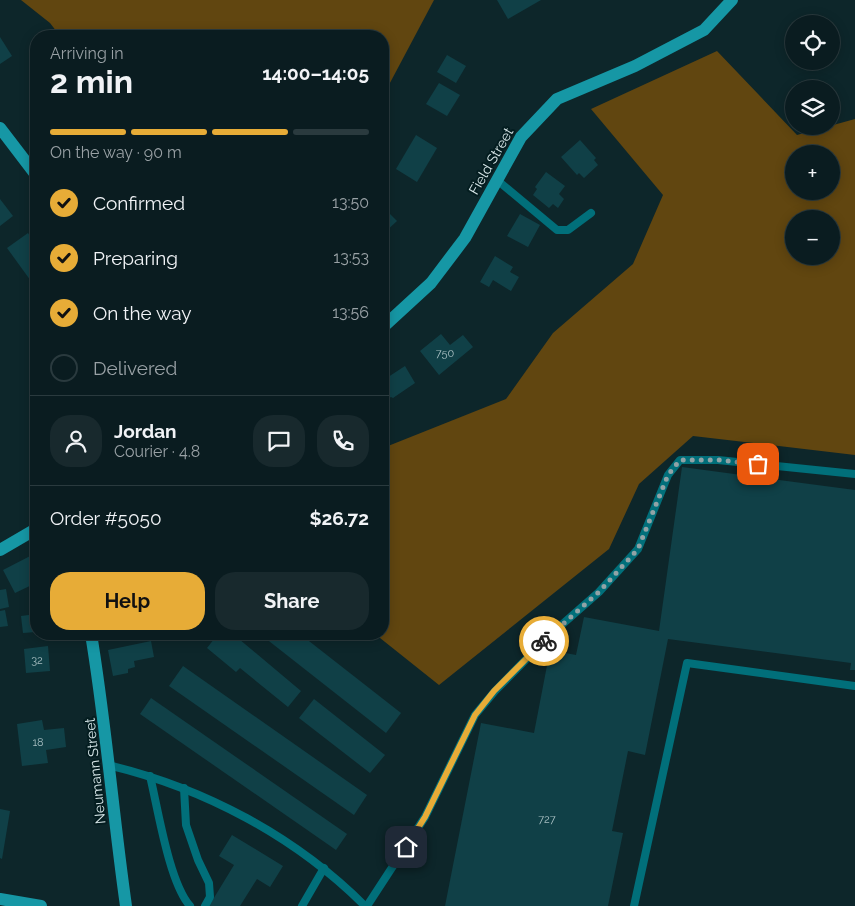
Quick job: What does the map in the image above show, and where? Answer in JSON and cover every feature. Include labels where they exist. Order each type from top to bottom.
[{"type":"street","name":"Field Street","points":[[389,322],[432,283],[465,238],[521,137],[557,99],[635,66],[704,30],[732,0]]},
{"type":"street","points":[[0,128],[30,167]]},
{"type":"street","points":[[0,550],[30,532]]},
{"type":"street","name":"Neumann Street","points":[[92,640],[103,705],[108,765],[126,906]]},
{"type":"street","points":[[0,899],[41,906]]},
{"type":"lane","points":[[497,180],[557,230],[568,230],[592,213]]},
{"type":"lane","points":[[108,765],[150,776],[199,794],[265,828],[324,868],[366,906],[425,817],[475,715],[494,691],[542,642],[599,592],[638,549],[668,475],[680,460],[718,460],[855,474]]},
{"type":"lane","points":[[634,906],[687,663],[855,686]]},
{"type":"lane","points":[[150,776],[174,876],[184,900],[190,906]]},
{"type":"lane","points":[[184,788],[186,825],[198,860],[209,883],[210,896],[206,906]]},
{"type":"lane","points":[[302,906],[324,868]]},
{"type":"shaded area","points":[[21,0],[434,0],[389,85],[389,30],[55,30],[50,23]]},
{"type":"shaded area","points":[[717,51],[785,122],[785,135],[840,135],[840,123],[855,119],[855,455],[693,436],[639,484],[609,549],[439,685],[383,640],[389,640],[389,446],[506,399],[553,333],[633,264],[663,195],[591,109]]},
{"type":"building","points":[[497,0],[541,0],[508,19]]},
{"type":"building","points":[[0,37],[12,56],[0,64]]},
{"type":"building","points":[[447,55],[466,66],[456,83],[437,72]]},
{"type":"building","points":[[439,83],[460,95],[447,116],[426,104]]},
{"type":"building","points":[[416,135],[437,148],[417,182],[396,169]]},
{"type":"building","points":[[580,140],[596,158],[594,160],[598,165],[584,178],[579,173],[577,175],[561,157]]},
{"type":"building","points":[[546,172],[565,186],[559,194],[564,199],[558,208],[553,204],[549,208],[533,195],[537,189],[535,187]]},
{"type":"building","points":[[0,199],[13,216],[0,226]]},
{"type":"building","points":[[389,213],[397,221],[389,228]]},
{"type":"building","points":[[520,214],[540,225],[528,247],[507,236]]},
{"type":"building","points":[[28,233],[30,236],[30,280],[7,248]]},
{"type":"building","points":[[495,256],[513,267],[510,272],[519,277],[511,291],[493,280],[489,287],[480,282]]},
{"type":"building","points":[[441,334],[450,345],[463,335],[473,347],[439,375],[420,351]]},
{"type":"building","points":[[405,366],[415,383],[393,398],[389,398],[389,376]]},
{"type":"building","points":[[682,467],[855,490],[855,670],[850,670],[851,663],[668,639],[645,755],[628,751],[612,831],[623,833],[608,906],[445,906],[481,723],[534,733],[550,650],[576,655],[584,617],[659,631]]},
{"type":"building","points":[[30,556],[30,586],[15,593],[3,570]]},
{"type":"building","points":[[6,589],[9,607],[0,609],[0,590]]},
{"type":"building","points":[[5,610],[8,626],[0,627],[0,611]]},
{"type":"building","points":[[30,615],[30,632],[23,633],[21,616]]},
{"type":"building","points":[[213,640],[240,640],[301,691],[288,707],[240,668],[236,672],[207,648]]},
{"type":"building","points":[[268,640],[308,640],[401,713],[386,733]]},
{"type":"building","points":[[151,641],[154,657],[134,661],[135,667],[128,669],[128,673],[113,676],[108,650]]},
{"type":"building","points":[[48,646],[50,671],[26,673],[24,649]]},
{"type":"building","points":[[183,666],[367,795],[354,815],[169,686]]},
{"type":"building","points":[[151,698],[347,834],[336,850],[140,714]]},
{"type":"building","points":[[314,699],[385,755],[370,773],[299,718]]},
{"type":"building","points":[[42,720],[44,730],[64,728],[66,747],[46,750],[48,763],[22,766],[17,724]]},
{"type":"building","points":[[0,809],[10,811],[2,859],[0,858]]},
{"type":"building","points":[[232,835],[283,866],[270,887],[257,879],[240,906],[209,906],[234,865],[219,856]]},
{"type":"way so far","points":[[544,641],[599,592],[638,549],[668,475],[680,460],[718,460],[758,464]]},
{"type":"route","points":[[406,847],[425,817],[475,715],[494,691],[544,641]]}]
